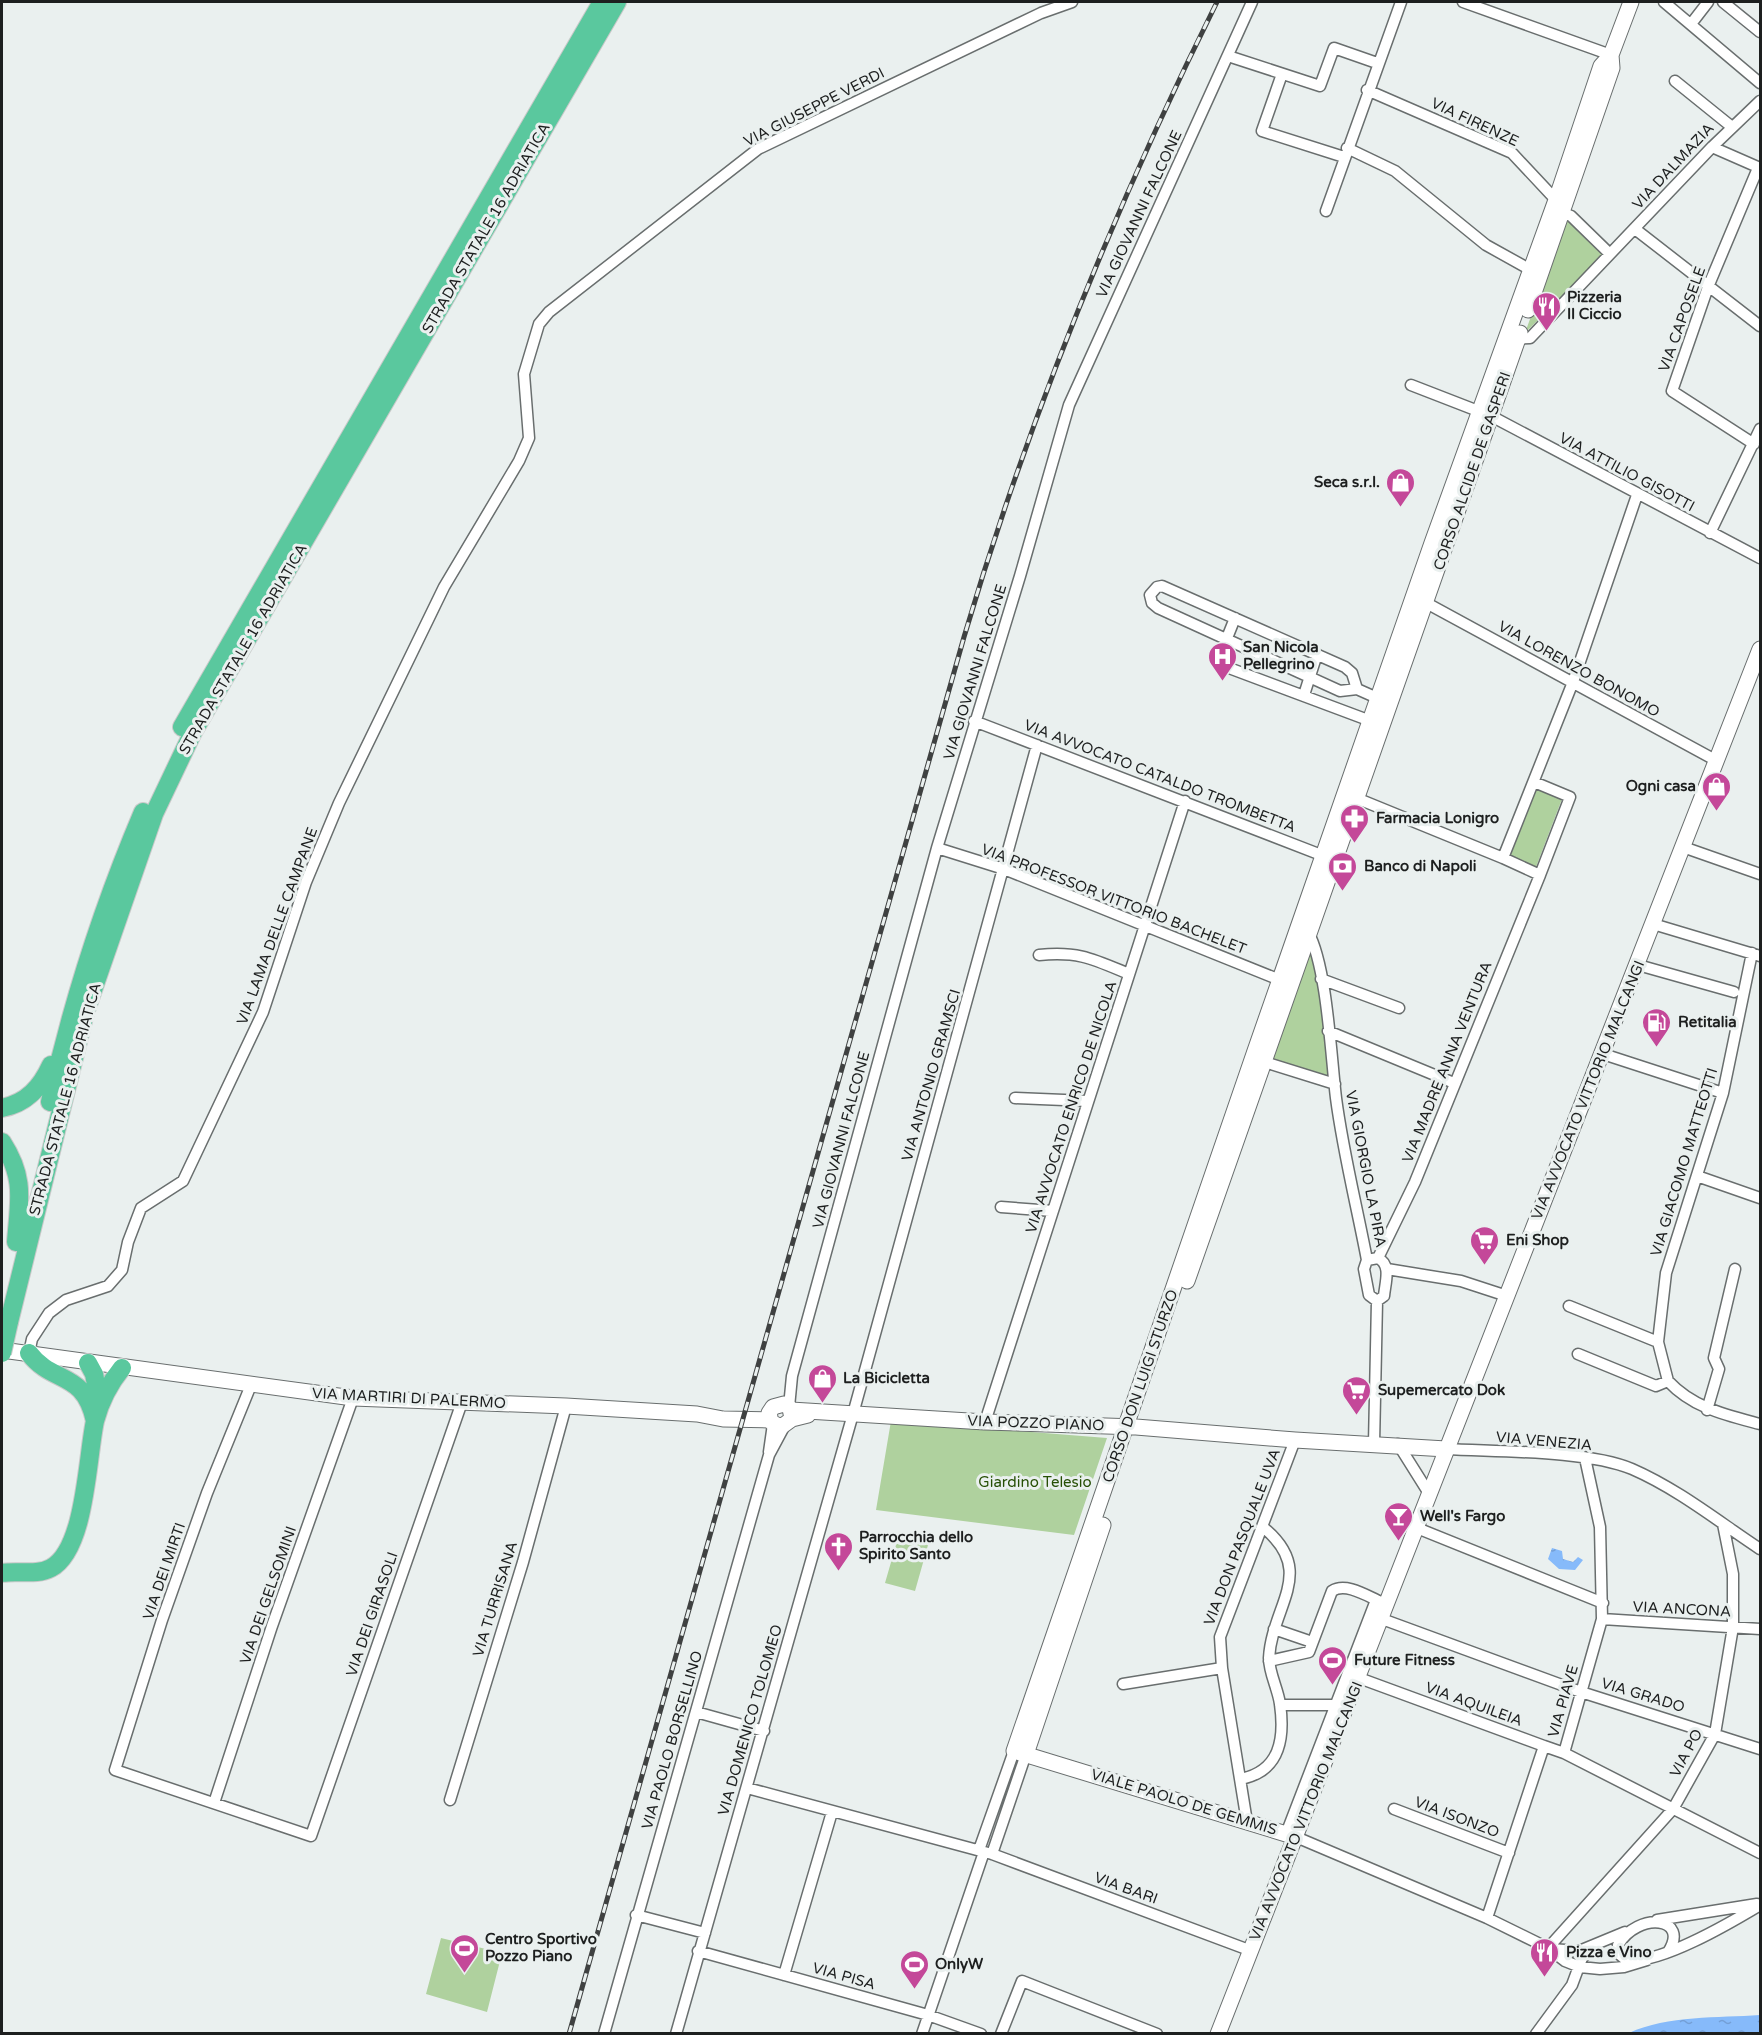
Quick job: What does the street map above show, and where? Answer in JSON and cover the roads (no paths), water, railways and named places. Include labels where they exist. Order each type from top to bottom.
[{"type":"highway","name":"STRADA STATALE 16 ADRIATICA","points":[[2,1351],[85,1013],[154,814],[193,732],[617,2]]},
{"type":"highway","name":"STRADA STATALE 16 ADRIATICA","points":[[2,1299],[76,996],[118,870],[184,722],[598,6]]},
{"type":"highway","points":[[2,1108],[26,1099],[42,1085],[62,1027],[76,996]]},
{"type":"highway","points":[[2,1142],[14,1160],[20,1182],[16,1242]]},
{"type":"highway","points":[[30,1353],[36,1362],[67,1377],[84,1392],[98,1413]]},
{"type":"highway","points":[[84,1392],[84,1375],[88,1363]]},
{"type":"highway","points":[[4,1571],[31,1573],[52,1567],[69,1548],[80,1516],[98,1413],[94,1374],[88,1363]]},
{"type":"highway","points":[[98,1413],[122,1368]]},
{"type":"street","name":"VIA GIUSEPPE VERDI","points":[[539,324],[549,312],[758,149],[1041,13],[1071,2]]},
{"type":"street","name":"VIA GIOVANNI FALCONE","points":[[781,1415],[937,848],[1020,576],[1069,405],[1252,2]]},
{"type":"street","points":[[1326,211],[1367,90],[1401,2]]},
{"type":"street","points":[[1463,2],[1611,55]]},
{"type":"street","points":[[1512,338],[1558,207],[1601,66],[1611,55],[1631,2]]},
{"type":"street","points":[[1664,2],[1761,83]]},
{"type":"street","points":[[1691,24],[1708,2]]},
{"type":"street","points":[[1722,2],[1761,32]]},
{"type":"street","points":[[1228,56],[1320,86],[1334,48],[1377,63]]},
{"type":"street","points":[[1282,74],[1262,131],[1345,152],[1395,171],[1486,245],[1531,270]]},
{"type":"street","points":[[1676,81],[1732,127]]},
{"type":"street","name":"VIA FIRENZE","points":[[1367,90],[1512,153],[1558,207],[1571,216],[1610,254]]},
{"type":"street","name":"VIA DALMAZIA","points":[[1512,338],[1530,338],[1712,147],[1761,101]]},
{"type":"street","points":[[1712,147],[1759,168]]},
{"type":"street","name":"VIA CAPOSELE","points":[[1754,444],[1672,391],[1708,287],[1759,168]]},
{"type":"street","points":[[1512,338],[1531,270],[1558,207]]},
{"type":"street","points":[[1635,228],[1761,326]]},
{"type":"street","name":"VIA LAMA DELLE CAMPANE","points":[[30,1353],[32,1339],[49,1312],[66,1300],[108,1286],[122,1270],[128,1242],[141,1208],[183,1181],[263,1012],[306,882],[339,803],[444,587],[519,461],[529,438],[525,374],[539,324]]},
{"type":"street","name":"CORSO ALCIDE DE GASPERI","points":[[1328,858],[1512,338]]},
{"type":"street","name":"VIA ATTILIO GISOTTI","points":[[1411,385],[1486,413],[1637,495],[1761,558]]},
{"type":"street","points":[[1710,533],[1761,429]]},
{"type":"street","points":[[1503,858],[1573,682],[1637,495]]},
{"type":"street","points":[[1357,689],[1350,670],[1317,654],[1167,588],[1157,587],[1152,591],[1150,599],[1154,606],[1340,691],[1357,689],[1384,701]]},
{"type":"street","name":"VIA LORENZO BONOMO","points":[[1420,599],[1718,762]]},
{"type":"street","points":[[1235,618],[1220,658],[1221,665],[1376,723]]},
{"type":"street","name":"VIA AVVOCATO VITTORIO MALCANGI","points":[[1218,2034],[1291,1835],[1381,1602],[1417,1528],[1761,649]]},
{"type":"street","points":[[1304,695],[1317,654]]},
{"type":"street","name":"VIA AVVOCATO CATALDO TROMBETTA","points":[[975,721],[1328,858]]},
{"type":"street","name":"CORSO ALCIDE DE GASPERI","points":[[1328,858],[1356,798],[1376,723]]},
{"type":"street","name":"VIA ANTONIO GRAMSCI","points":[[853,1414],[1037,745]]},
{"type":"street","name":"VIA MADRE ANNA VENTURA","points":[[1373,1259],[1415,1182],[1540,875],[1569,797],[1534,782]]},
{"type":"street","points":[[1356,798],[1540,875]]},
{"type":"street","name":"VIA AVVOCATO ENRICO DE NICOLA","points":[[985,1422],[1185,801]]},
{"type":"street","points":[[1683,847],[1761,874]]},
{"type":"street","name":"VIA PROFESSOR VITTORIO BACHELET","points":[[937,848],[1004,869],[1280,980]]},
{"type":"street","points":[[1259,1057],[1308,932],[1328,858]]},
{"type":"street","points":[[1259,1057],[1280,980],[1328,858]]},
{"type":"street","points":[[1653,924],[1756,954]]},
{"type":"street","name":"VIA GIORGIO LA PIRA","points":[[1308,932],[1314,944],[1321,979],[1335,1084],[1373,1259],[1364,1269],[1369,1295],[1377,1301]]},
{"type":"street","points":[[1040,955],[1070,952],[1082,954],[1129,974]]},
{"type":"street","name":"VIA GIACOMO MATTEOTTI","points":[[1668,1381],[1658,1342],[1666,1274],[1723,1093],[1756,954]]},
{"type":"street","points":[[1638,965],[1734,992]]},
{"type":"street","points":[[1321,979],[1399,1008]]},
{"type":"street","points":[[1328,1031],[1454,1083]]},
{"type":"street","points":[[1603,1054],[1723,1093]]},
{"type":"street","points":[[1259,1057],[1335,1084]]},
{"type":"street","name":"CORSO DON LUIGI STURZO","points":[[922,2034],[1259,1057]]},
{"type":"street","points":[[1015,1098],[1088,1101]]},
{"type":"street","points":[[1697,1176],[1761,1198]]},
{"type":"street","points":[[1001,1208],[1053,1210]]},
{"type":"street","points":[[1373,1259],[1383,1261],[1387,1269],[1384,1296],[1377,1301],[1374,1444]]},
{"type":"street","points":[[1387,1269],[1461,1281],[1507,1296]]},
{"type":"street","points":[[1707,1410],[1719,1369],[1714,1358],[1735,1269]]},
{"type":"street","points":[[1569,1306],[1658,1342]]},
{"type":"street","points":[[2,1351],[30,1353],[122,1368]]},
{"type":"street","points":[[1578,1354],[1656,1386],[1668,1381],[1680,1393],[1707,1410],[1761,1424]]},
{"type":"street","name":"VIA MARTIRI DI PALERMO","points":[[122,1368],[353,1398],[697,1414]]},
{"type":"street","name":"VIA DEI MIRTI","points":[[214,1803],[115,1770],[162,1620],[207,1493],[251,1385]]},
{"type":"street","name":"VIA DEI GELSOMINI","points":[[214,1803],[272,1626],[353,1398]]},
{"type":"street","name":"VIA DEI GIRASOLI","points":[[214,1803],[310,1836],[462,1402]]},
{"type":"street","name":"VIA TURRISANA","points":[[450,1800],[523,1562],[566,1407]]},
{"type":"street","name":"VIA POZZO PIANO","points":[[697,1414],[726,1409],[781,1415],[853,1414],[985,1422],[1131,1427],[1446,1449]]},
{"type":"street","name":"VIA DOMENICO TOLOMEO","points":[[676,2034],[853,1414]]},
{"type":"street","name":"VIA PAOLO BORSELLINO","points":[[604,2034],[781,1415]]},
{"type":"street","name":"VIA DON PASQUALE UVA","points":[[1247,1822],[1222,1668],[1220,1637],[1264,1528],[1295,1440]]},
{"type":"street","points":[[1398,1444],[1430,1495]]},
{"type":"street","name":"VIA VENEZIA","points":[[1446,1449],[1585,1458],[1631,1469],[1676,1493],[1761,1549]]},
{"type":"street","name":"VIA PIAVE","points":[[1487,1918],[1544,1746],[1564,1753],[1602,1619],[1600,1527],[1585,1458]]},
{"type":"street","name":"VIA PO","points":[[1548,1948],[1673,1809],[1715,1734],[1733,1626],[1733,1574],[1723,1524]]},
{"type":"street","points":[[1241,1779],[1258,1775],[1271,1766],[1280,1744],[1280,1705],[1269,1661],[1274,1629],[1290,1588],[1291,1569],[1284,1549],[1264,1528]]},
{"type":"street","points":[[1417,1528],[1603,1604]]},
{"type":"street","points":[[1269,1661],[1309,1652],[1332,1591],[1338,1587],[1381,1602]]},
{"type":"street","name":"VIA AVVOCATO VITTORIO MALCANGI","points":[[1342,1704],[1359,1678],[1382,1619],[1381,1602]]},
{"type":"street","name":"VIA GRADO","points":[[1382,1619],[1581,1692],[1761,1749]]},
{"type":"street","name":"VIA ANCONA","points":[[1602,1619],[1761,1629]]},
{"type":"street","points":[[1274,1629],[1312,1642]]},
{"type":"street","points":[[1123,1684],[1222,1668]]},
{"type":"street","name":"VIA AQUILEIA","points":[[1359,1678],[1544,1746]]},
{"type":"street","points":[[1280,1705],[1342,1704]]},
{"type":"street","points":[[696,1713],[764,1731]]},
{"type":"street","name":"VIALE PAOLO DE GEMMIS","points":[[1020,1752],[1291,1835],[1487,1918],[1548,1948],[1565,1961],[1580,1967]]},
{"type":"street","points":[[1564,1753],[1761,1853]]},
{"type":"street","name":"VIA BARI","points":[[747,1788],[985,1852],[1250,1950]]},
{"type":"street","name":"VIA ISONZO","points":[[1394,1809],[1509,1853]]},
{"type":"street","points":[[784,1975],[832,1812]]},
{"type":"street","points":[[1548,1948],[1571,1951],[1595,1946],[1654,1921],[1761,1904]]},
{"type":"street","points":[[1580,1967],[1616,1968],[1647,1960],[1668,1952],[1761,1904]]},
{"type":"street","points":[[636,1916],[705,1933]]},
{"type":"street","points":[[1654,1921],[1663,1922],[1670,1928],[1674,1938],[1668,1952]]},
{"type":"street","points":[[1631,1929],[1618,1945],[1619,1954],[1626,1960],[1647,1960]]},
{"type":"street","points":[[1536,2034],[1572,1985],[1582,1958],[1595,1946]]},
{"type":"street","name":"VIA PISA","points":[[698,1951],[928,2015],[981,2034]]},
{"type":"street","points":[[1001,2034],[1022,1981],[1157,2034]]},
{"type":"water","points":[[1552,1548],[1562,1551],[1563,1559],[1573,1562],[1578,1557],[1583,1560],[1575,1570],[1559,1569],[1548,1559]]},
{"type":"water","points":[[1760,2015],[1760,2033],[1629,2033],[1644,2027],[1677,2020]]},
{"type":"railway","points":[[569,2034],[989,555],[1046,393],[1109,235],[1217,2]]},
{"type":"place","name":"Pizzeria Il Ciccio","points":[[1546,332]]},
{"type":"place","name":"Seca s.r.l.","points":[[1401,508]]},
{"type":"place","name":"San Nicola Pellegrino","points":[[1222,682]]},
{"type":"place","name":"Ogni casa","points":[[1717,812]]},
{"type":"place","name":"Farmacia Lonigro","points":[[1355,844]]},
{"type":"place","name":"Banco di Napoli","points":[[1343,892]]},
{"type":"place","name":"Retitalia","points":[[1657,1048]]},
{"type":"place","name":"Eni Shop","points":[[1485,1266]]},
{"type":"place","name":"La Bicicletta","points":[[822,1404]]},
{"type":"place","name":"Supemercato Dok","points":[[1357,1416]]},
{"type":"place","name":"Well's Fargo","points":[[1399,1542]]},
{"type":"place","name":"Parrocchia dello Spirito Santo","points":[[838,1572]]},
{"type":"place","name":"Future Fitness","points":[[1333,1686]]},
{"type":"place","name":"Centro Sportivo Pozzo Piano","points":[[464,1974]]},
{"type":"place","name":"Pizza e Vino","points":[[1545,1978]]},
{"type":"place","name":"OnlyW","points":[[914,1990]]},
{"type":"park label","name":"Giardino Telesio","points":[[1035,1482]]}]
